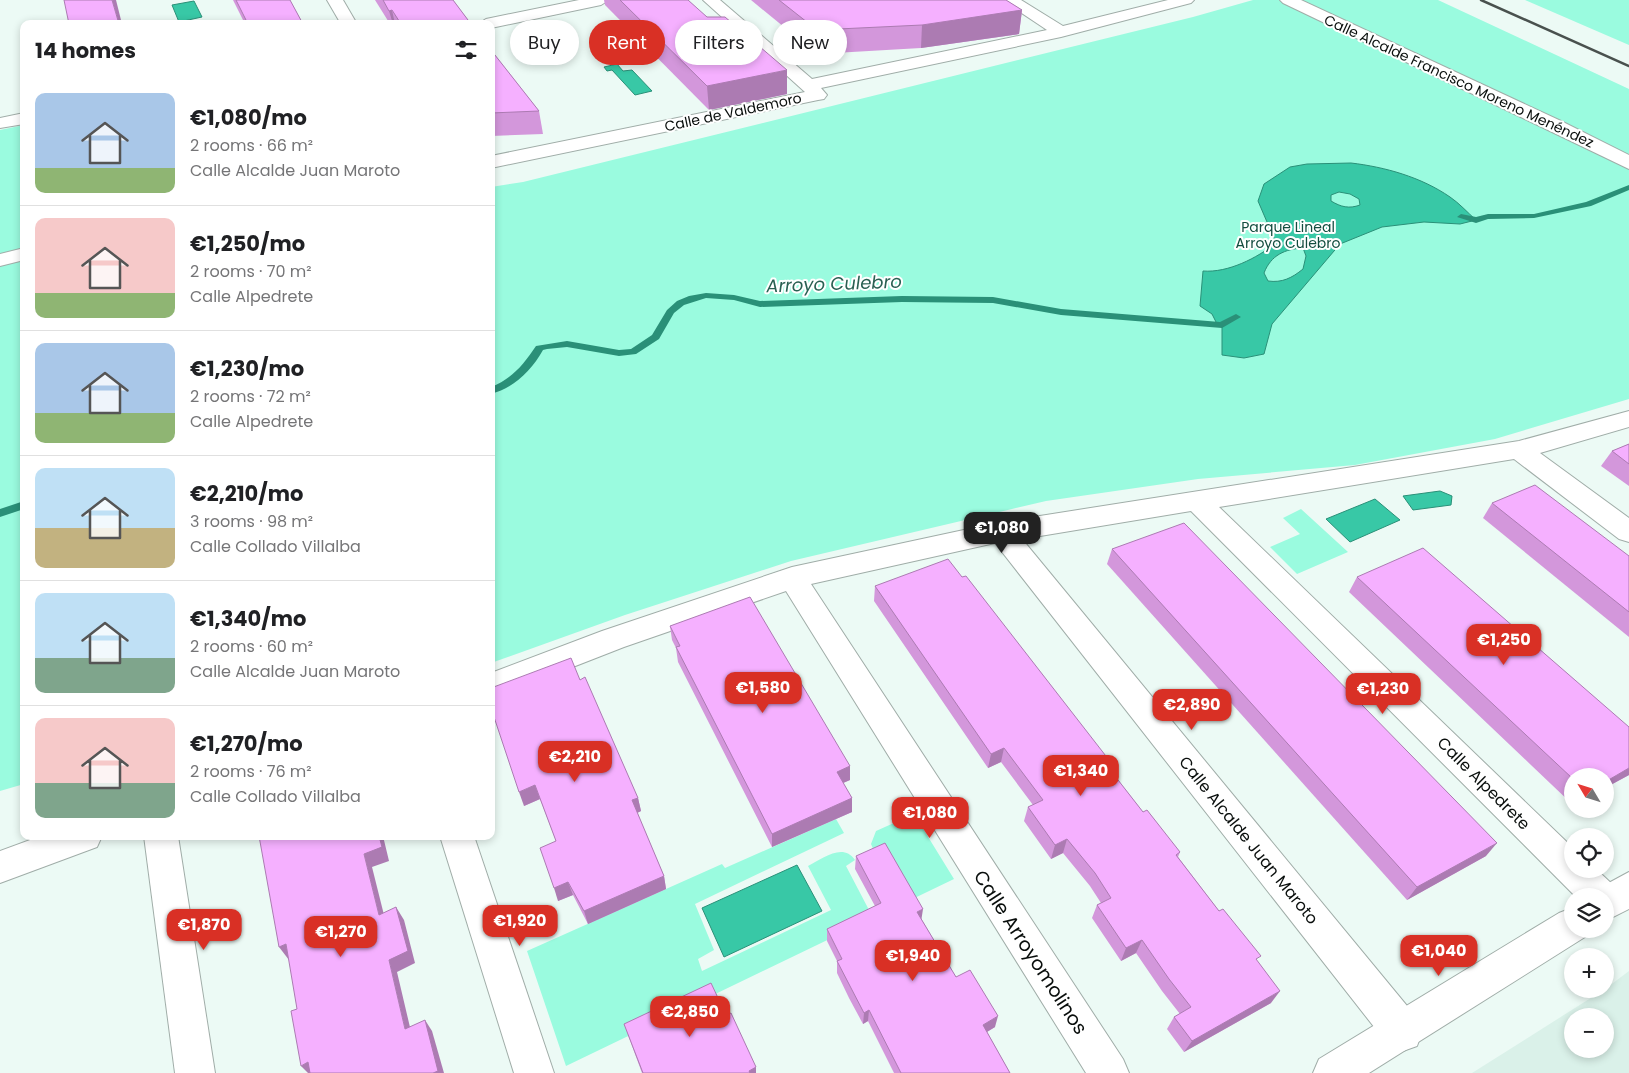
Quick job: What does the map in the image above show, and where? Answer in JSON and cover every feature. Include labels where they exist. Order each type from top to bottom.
[{"type":"street","points":[[336,0],[346,20]]},
{"type":"street","points":[[495,22],[600,0]]},
{"type":"street","points":[[711,0],[808,85]]},
{"type":"street","points":[[1010,0],[1061,32]]},
{"type":"street","name":"Calle de Valdemoro","points":[[808,85],[1061,32],[1186,0]]},
{"type":"street","name":"Calle Alcalde Francisco Moreno Menéndez","points":[[1288,0],[1556,125],[1629,163]]},
{"type":"street","name":"Calle de Valdemoro","points":[[495,161],[818,95],[808,85]]},
{"type":"street","points":[[0,123],[20,119]]},
{"type":"street","points":[[0,260],[20,255]]},
{"type":"street","points":[[495,684],[613,639],[792,578],[1001,532],[1519,450],[1629,419]]},
{"type":"street","points":[[1519,450],[1629,532]]},
{"type":"street","name":"Calle Alpedrete","points":[[1198,502],[1598,888]]},
{"type":"street","name":"Calle Alcalde Juan Maroto","points":[[1001,532],[1403,1032]]},
{"type":"street","name":"Calle Arroyomolinos","points":[[792,578],[1109,1073]]},
{"type":"street","points":[[0,867],[75,840]]},
{"type":"street","points":[[162,840],[195,1073]]},
{"type":"street","points":[[457,840],[534,1073]]},
{"type":"street","points":[[1333,1073],[1403,1032],[1564,929]]},
{"type":"shaded area","points":[[194,1],[202,17],[178,20],[172,5]]},
{"type":"shaded area","points":[[618,65],[623,71],[632,70],[652,91],[635,95],[612,70],[607,71],[604,67]]},
{"type":"shaded area","points":[[1351,163],[1377,167],[1402,174],[1439,190],[1457,202],[1476,220],[1460,224],[1424,222],[1382,227],[1340,244],[1272,324],[1264,354],[1244,358],[1222,355],[1222,325],[1217,324],[1212,314],[1200,306],[1203,271],[1222,270],[1232,267],[1260,254],[1276,243],[1258,201],[1264,184],[1290,167],[1307,164]],"holes":[[[1339,192],[1350,194],[1359,199],[1360,205],[1345,207],[1331,201],[1331,195]],[[1303,248],[1306,256],[1303,269],[1287,279],[1268,281],[1264,273],[1275,257],[1290,250]]]},
{"type":"shaded area","points":[[1440,491],[1452,496],[1451,505],[1413,510],[1403,496]]},
{"type":"shaded area","points":[[1375,499],[1400,520],[1350,542],[1326,519]]},
{"type":"shaded area","points":[[797,865],[822,911],[724,957],[702,908]]},
{"type":"shaded area","points":[[1629,971],[1629,1073],[1472,1073],[1564,1015],[1564,1058],[1614,1058],[1614,1008],[1575,1008],[1591,998],[1614,998],[1614,982]]},
{"type":"green space","name":"Parque Lineal Arroyo Culebro","points":[[1253,0],[1438,0],[1629,89],[1629,399],[1495,439],[1355,465],[1198,479],[1046,501],[791,561],[625,615],[495,662],[495,186],[523,182],[1193,17]]},
{"type":"green space","points":[[1525,0],[1629,0],[1629,45]]},
{"type":"green space","points":[[20,126],[20,785],[0,791],[0,130]]},
{"type":"green space","points":[[1301,509],[1348,552],[1297,574],[1270,547],[1300,534],[1283,518]]},
{"type":"green space","points":[[914,814],[954,879],[566,1066],[527,951],[722,864],[725,868],[836,819],[844,833],[695,904],[714,950],[698,959],[702,971],[831,910],[808,866],[826,856],[845,852],[855,860],[846,866],[869,910],[910,890],[874,851],[871,844],[876,831]]},
{"type":"building","points":[[64,0],[112,0],[118,20],[68,20]]},
{"type":"building","points":[[236,0],[290,0],[301,20],[246,20]]},
{"type":"building","points":[[383,0],[453,0],[468,20],[398,20],[392,10],[389,11]]},
{"type":"building","points":[[620,0],[688,0],[707,17],[725,17],[729,20],[675,20],[675,54],[665,44],[665,20],[640,20]]},
{"type":"building","points":[[779,0],[1006,0],[1022,10],[922,25],[847,29],[847,20],[804,20]]},
{"type":"building","points":[[763,49],[773,58],[773,65],[781,65],[787,70],[707,86],[686,65],[763,65]]},
{"type":"building","points":[[495,55],[539,111],[495,113]]},
{"type":"building","points":[[1629,444],[1629,464],[1612,451]]},
{"type":"building","points":[[1535,485],[1629,556],[1629,612],[1492,503]]},
{"type":"building","points":[[1184,523],[1497,843],[1417,887],[1112,549]]},
{"type":"building","points":[[1423,548],[1629,727],[1629,768],[1614,777],[1614,768],[1564,768],[1564,771],[1357,577]]},
{"type":"building","points":[[948,559],[962,577],[966,576],[1109,760],[1104,762],[1143,812],[1147,810],[1180,852],[1176,855],[1219,911],[1223,909],[1261,956],[1256,959],[1280,991],[1192,1041],[1174,1017],[1191,1007],[1142,940],[1126,948],[1097,905],[1111,898],[1095,873],[1067,839],[1055,845],[1028,807],[1043,800],[1004,748],[991,754],[875,586]]},
{"type":"building","points":[[750,597],[850,766],[837,772],[852,798],[772,834],[676,647],[680,646],[670,626]]},
{"type":"building","points":[[571,658],[580,680],[585,677],[638,798],[632,800],[664,876],[584,911],[568,882],[554,888],[540,848],[556,841],[535,785],[519,792],[495,720],[495,686]]},
{"type":"building","points":[[260,840],[380,840],[382,847],[364,854],[379,915],[396,907],[408,951],[389,960],[405,1029],[425,1020],[438,1071],[433,1073],[310,1073],[308,1062],[301,1066],[291,1011],[297,1009],[286,944],[279,947]]},
{"type":"building","points":[[885,843],[923,909],[917,912],[956,977],[970,970],[998,1016],[983,1025],[1010,1073],[901,1073],[869,1010],[864,1013],[837,961],[842,959],[827,929],[881,903],[856,856]]},
{"type":"building","points":[[711,983],[726,1015],[731,1013],[756,1067],[749,1071],[750,1073],[643,1073],[624,1024]]},
{"type":"waterway","name":"Arroyo Culebro","points":[[1461,217],[1476,220],[1488,217],[1534,216],[1588,204],[1629,187]]},
{"type":"waterway","name":"Arroyo Culebro","points":[[495,390],[507,384],[525,369],[539,348],[546,346],[567,344],[619,353],[636,351],[660,333],[662,324],[670,312],[680,303],[692,298],[706,296],[734,297],[760,304],[902,299],[993,300],[1061,312],[1222,325],[1236,317]]},
{"type":"waterway","name":"Arroyo Culebro","points":[[0,513],[20,506]]},
{"type":"railway","points":[[1481,0],[1629,66]]}]
